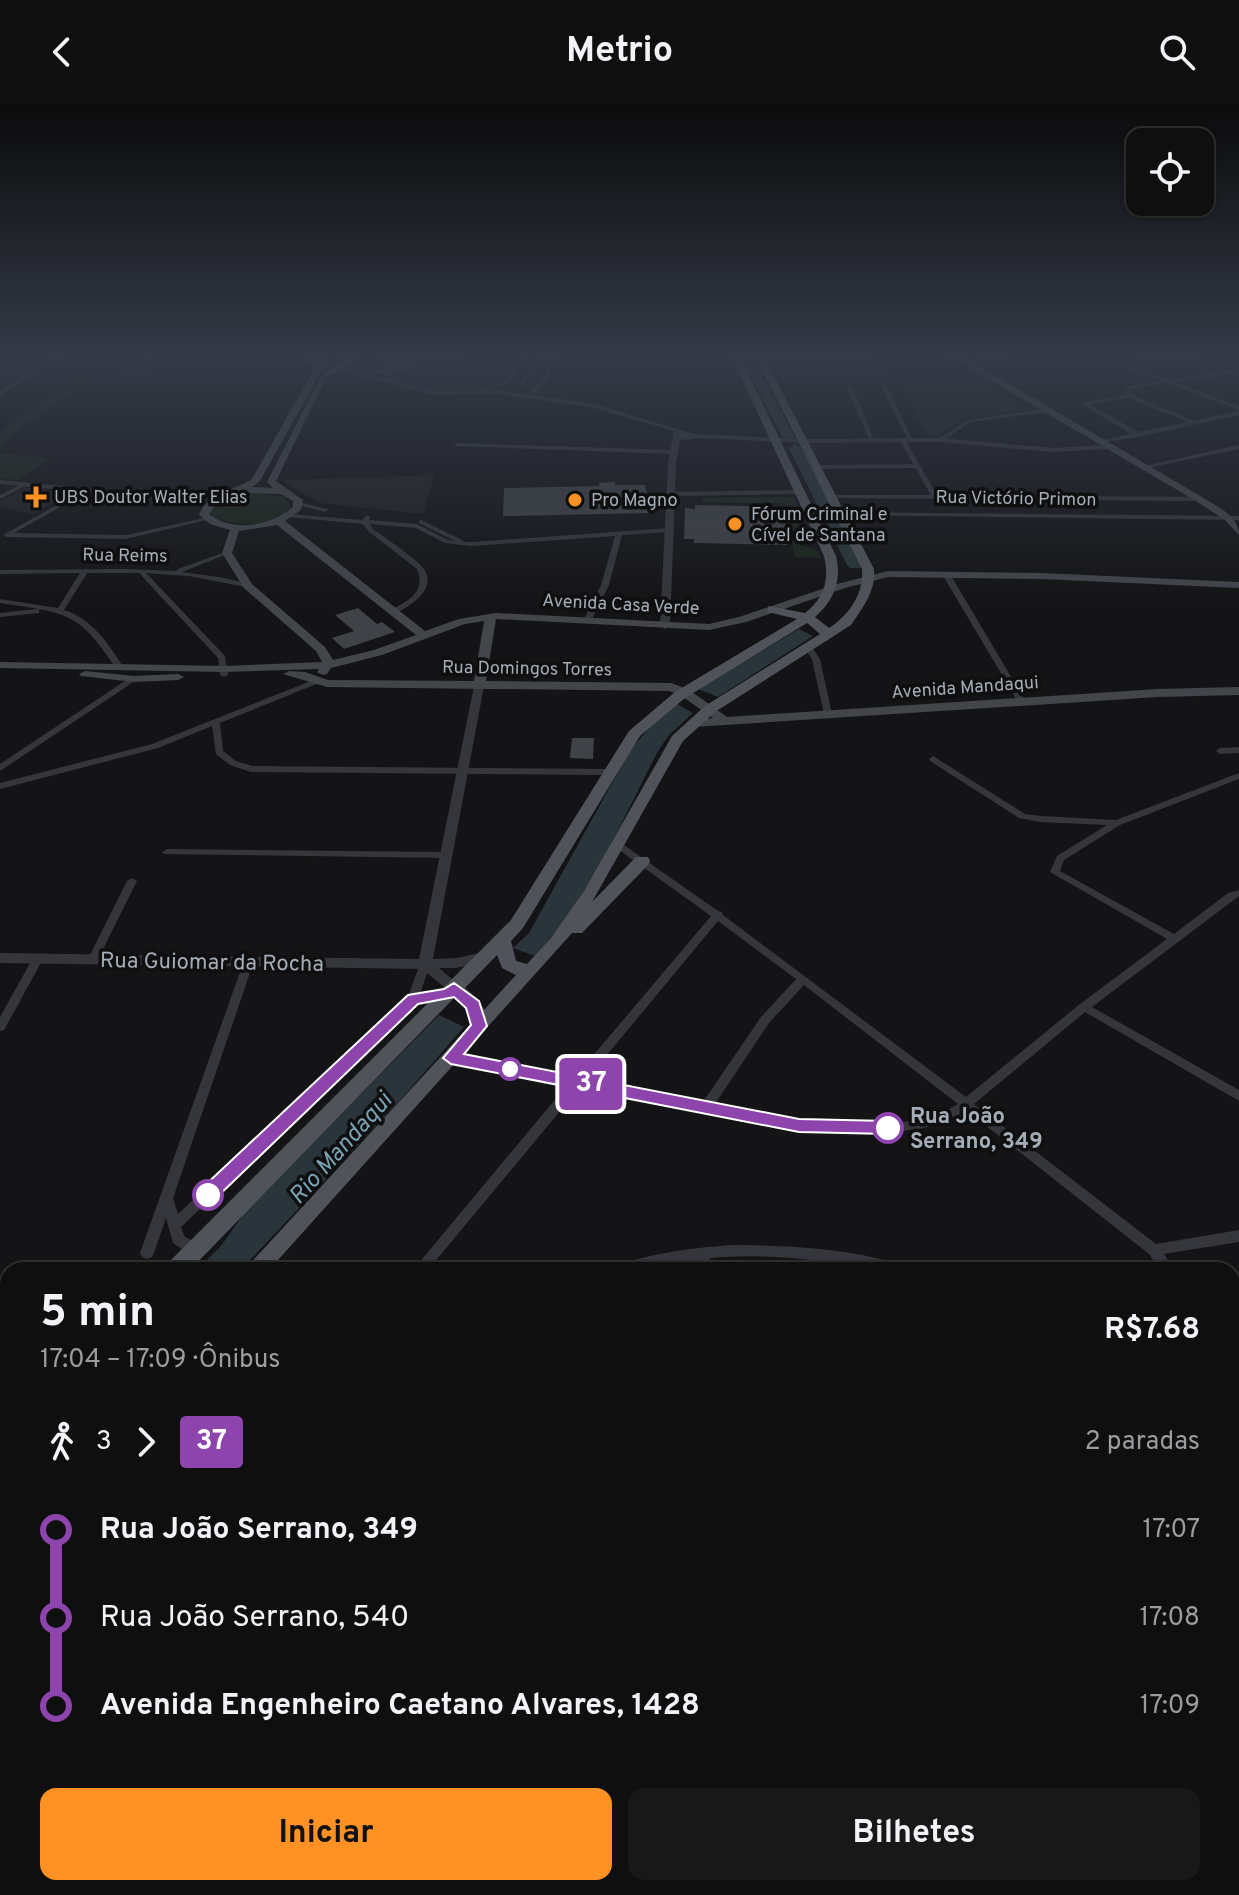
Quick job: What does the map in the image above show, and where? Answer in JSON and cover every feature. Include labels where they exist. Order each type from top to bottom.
[{"type":"main road","points":[[238,492],[256,481],[279,439]]},
{"type":"main road","points":[[283,491],[238,492],[221,496],[207,506],[204,515],[236,527],[278,521],[290,516],[299,504],[294,497],[271,482],[294,439]]},
{"type":"main road","points":[[1092,439],[1233,518],[1239,532]]},
{"type":"main road","points":[[184,1262],[517,924],[634,734],[663,706],[807,617],[831,589],[833,567],[775,441]]},
{"type":"main road","points":[[262,1262],[557,942],[618,845],[677,739],[710,709],[847,622],[862,601],[869,573],[803,441]]},
{"type":"main road","points":[[278,521],[423,635]]},
{"type":"main road","points":[[227,553],[236,527]]},
{"type":"main road","name":"Rua Reims","points":[[227,553],[248,586],[321,649],[327,665]]},
{"type":"main road","points":[[833,567],[869,573]]},
{"type":"main road","name":"Avenida Casa Verde","points":[[0,668],[134,679],[327,665],[378,653],[463,621],[490,617],[709,627],[772,609],[869,573],[1239,585]]},
{"type":"main road","points":[[772,609],[807,617],[824,628],[828,636]]},
{"type":"main road","points":[[479,686],[490,617]]},
{"type":"main road","name":"Avenida Casa Verde","points":[[0,668],[118,665],[293,674],[316,681]]},
{"type":"main road","points":[[316,681],[327,665]]},
{"type":"main road","name":"Rua Domingos Torres","points":[[316,681],[671,687],[684,692],[726,722]]},
{"type":"main road","name":"Avenida Mandaqui","points":[[693,723],[1239,691]]},
{"type":"main road","points":[[557,942],[574,932],[642,861]]},
{"type":"main road","points":[[502,940],[508,964],[518,970],[531,970]]},
{"type":"main road","points":[[451,991],[473,1005],[479,1026]]},
{"type":"street","points":[[665,626],[676,439]]},
{"type":"street","points":[[739,439],[940,440],[1052,450],[1103,445],[1125,439]]},
{"type":"street","points":[[907,440],[916,466],[935,497]]},
{"type":"street","points":[[457,445],[674,452]]},
{"type":"street","points":[[1143,467],[1239,447]]},
{"type":"street","points":[[816,467],[916,466]]},
{"type":"street","points":[[0,482],[187,500],[207,506]]},
{"type":"street","points":[[0,497],[26,484]]},
{"type":"street","points":[[3,536],[87,490]]},
{"type":"street","points":[[671,494],[799,492]]},
{"type":"street","points":[[187,500],[221,496]]},
{"type":"street","name":"Rua Victório Primon","points":[[832,496],[1199,499]]},
{"type":"street","points":[[299,504],[417,526],[447,542],[472,544],[669,530]]},
{"type":"street","points":[[841,514],[1233,518]]},
{"type":"street","points":[[290,516],[366,518]]},
{"type":"street","points":[[366,518],[370,530],[420,568],[424,575],[424,587],[419,594],[392,613]]},
{"type":"street","points":[[3,536],[126,537],[208,519]]},
{"type":"street","points":[[587,621],[605,585],[619,533]]},
{"type":"street","points":[[145,573],[200,565],[227,553]]},
{"type":"street","points":[[200,565],[199,570],[206,575]]},
{"type":"street","name":"Rua Reims","points":[[0,572],[206,575],[248,586]]},
{"type":"street","points":[[0,615],[56,610],[84,573]]},
{"type":"street","points":[[145,573],[222,658],[225,672]]},
{"type":"street","points":[[946,574],[1022,702]]},
{"type":"street","points":[[0,601],[56,610],[87,622],[118,665]]},
{"type":"street","points":[[808,648],[816,659],[828,714]]},
{"type":"street","points":[[0,768],[134,679]]},
{"type":"street","points":[[0,786],[155,746],[316,681]]},
{"type":"street","points":[[174,1226],[413,999],[425,964],[479,686]]},
{"type":"street","points":[[216,722],[219,752],[233,763],[251,769],[611,772]]},
{"type":"street","points":[[1220,751],[1239,750]]},
{"type":"street","points":[[933,759],[1022,816],[1117,823]]},
{"type":"street","points":[[1173,938],[1055,872],[1060,858],[1117,823],[1239,776]]},
{"type":"street","points":[[618,845],[718,914],[1154,1250],[1162,1262]]},
{"type":"street","points":[[167,852],[445,855]]},
{"type":"street","points":[[93,959],[132,881]]},
{"type":"street","points":[[451,1058],[799,1125],[890,1128],[932,1121],[950,1115],[966,1104],[1173,938],[1239,893]]},
{"type":"street","points":[[427,1262],[718,914]]},
{"type":"street","name":"Rua Guiomar da Rocha","points":[[0,958],[425,964],[457,963],[484,957]]},
{"type":"street","points":[[0,1027],[38,959]]},
{"type":"street","points":[[147,1253],[249,961]]},
{"type":"street","points":[[425,964],[451,991]]},
{"type":"street","points":[[707,1106],[765,1020],[802,980]]},
{"type":"street","points":[[413,999],[451,991]]},
{"type":"street","points":[[1084,1007],[1239,1096]]},
{"type":"street","points":[[167,1198],[178,1239],[195,1250]]},
{"type":"street","points":[[1154,1250],[1239,1236]]},
{"type":"street","points":[[652,1262],[684,1254],[788,1250],[855,1262]]},
{"type":"street","points":[[699,1262],[708,1252]]},
{"type":"shaded area","points":[[0,439],[11,439],[0,447]]},
{"type":"shaded area","points":[[0,453],[51,458],[18,480],[0,478]]},
{"type":"shaded area","points":[[435,475],[423,514],[319,503],[285,480]]},
{"type":"shaded area","name":"UBS Doutor Walter Elias","points":[[25,488],[72,493],[33,514],[0,508],[0,501]]},
{"type":"shaded area","points":[[251,492],[285,497],[291,507],[274,520],[264,523],[241,524],[210,516],[209,511],[218,501]]},
{"type":"shaded area","points":[[794,497],[805,521],[796,526],[800,545],[818,551],[821,558],[795,557],[783,503],[703,503],[702,498]]},
{"type":"water","points":[[799,629],[813,636],[718,697],[698,689]]},
{"type":"water","points":[[677,704],[693,713],[669,735],[658,751],[603,858],[572,909],[535,956],[513,948],[529,933],[631,749],[650,727]]},
{"type":"water","points":[[439,1015],[464,1027],[248,1262],[205,1262],[221,1246],[245,1212]]},
{"type":"building","name":"Pro Magno","points":[[615,482],[615,485],[645,485],[650,513],[503,516],[504,488],[599,486],[599,483]]},
{"type":"building","name":"Fórum Criminal e Cível de Santana","points":[[695,505],[783,507],[788,545],[694,543],[694,539],[684,539],[685,508],[695,509]]},
{"type":"building","points":[[358,608],[377,624],[382,622],[395,632],[344,649],[332,638],[354,631],[335,615]]},
{"type":"building","points":[[572,738],[594,738],[593,759],[570,758]]},
{"type":"waterway","name":"Rio Mandaqui","points":[[795,448],[855,565]]},
{"type":"bus line","name":"37","points":[[208,1195],[413,999],[448,994],[454,988],[473,1005],[479,1026],[451,1058],[799,1125],[888,1128]]},
{"type":"place","name":"UBS Doutor Walter Elias","points":[[36,497]]},
{"type":"place","name":"Pro Magno","points":[[575,500]]},
{"type":"place","name":"Fórum Criminal e Cível de Santana","points":[[735,524]]},
{"type":"place","name":"Rua João Serrano, 349","points":[[888,1128]]}]
